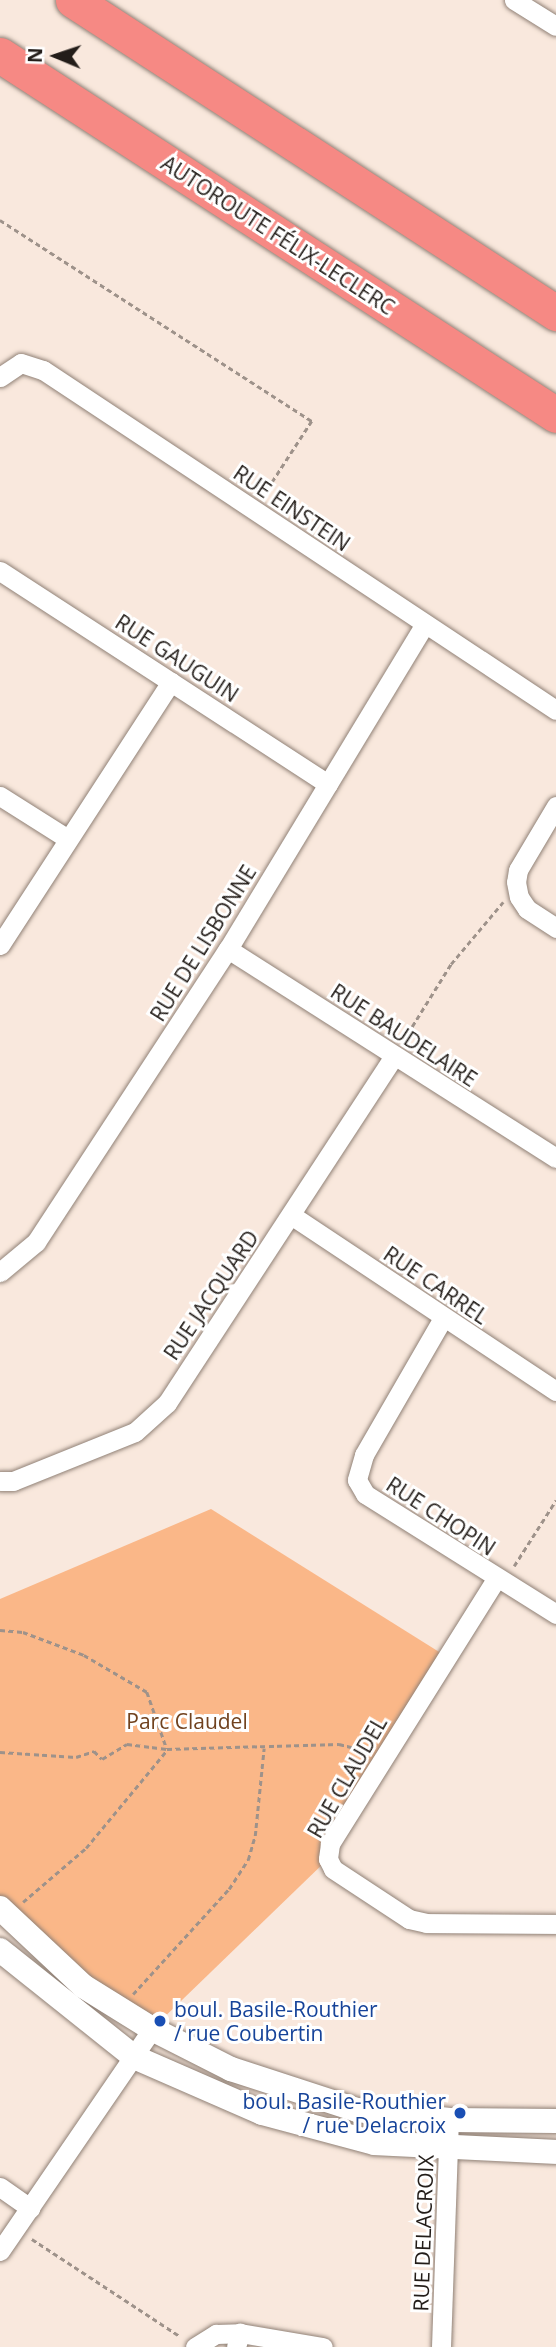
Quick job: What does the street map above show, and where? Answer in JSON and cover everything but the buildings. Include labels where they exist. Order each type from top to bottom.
[{"type":"highway","points":[[73,0],[556,313]]},
{"type":"highway","name":"AUTOROUTE FÉLIX-LECLERC","points":[[0,55],[556,415]]},
{"type":"street","points":[[514,0],[556,26]]},
{"type":"street","name":"RUE EINSTEIN","points":[[0,377],[21,363],[43,370],[556,709]]},
{"type":"street","name":"RUE GAUGUIN","points":[[0,571],[328,784]]},
{"type":"street","name":"RUE DE LISBONNE","points":[[0,1272],[36,1242],[228,949],[425,624]]},
{"type":"street","points":[[0,945],[171,682]]},
{"type":"street","points":[[0,796],[68,839]]},
{"type":"street","points":[[556,806],[518,870],[517,889],[527,909],[556,928]]},
{"type":"street","name":"RUE BAUDELAIRE","points":[[228,949],[556,1158]]},
{"type":"street","name":"RUE JACQUARD","points":[[0,1481],[13,1481],[135,1432],[167,1403],[394,1056]]},
{"type":"street","name":"RUE CARREL","points":[[291,1215],[556,1391]]},
{"type":"street","name":"RUE CHOPIN","points":[[443,1318],[364,1455],[357,1480],[365,1494],[499,1581],[556,1614]]},
{"type":"street","name":"RUE CLAUDEL","points":[[499,1581],[384,1755],[330,1844],[328,1859],[333,1869],[409,1919],[426,1923],[556,1924]]},
{"type":"street","points":[[4,1912],[83,1986],[152,2029],[231,2069],[306,2096],[357,2109],[449,2120],[556,2121]]},
{"type":"street","points":[[0,1950],[134,2057],[200,2089],[321,2131],[375,2143],[448,2150],[556,2152]]},
{"type":"street","points":[[0,2251],[152,2029]]},
{"type":"street","name":"RUE DELACROIX","points":[[441,2347],[449,2120]]},
{"type":"street","points":[[0,2187],[30,2208]]},
{"type":"street","points":[[195,2347],[216,2334],[238,2340],[323,2347]]},
{"type":"path","points":[[0,220],[312,421],[254,510]]},
{"type":"path","points":[[394,1056],[451,964],[517,889]]},
{"type":"path","points":[[499,1581],[556,1500]]},
{"type":"path","points":[[0,1630],[23,1632],[84,1655],[147,1692],[167,1749]]},
{"type":"path","points":[[0,1752],[76,1757],[94,1751],[102,1759],[128,1744],[167,1749],[339,1744],[384,1755]]},
{"type":"path","points":[[119,2008],[229,1889],[248,1860],[256,1836],[264,1748]]},
{"type":"path","points":[[4,1912],[86,1849],[167,1749]]},
{"type":"path","points":[[16,2228],[195,2347]]},
{"type":"green space","name":"Parc Claudel","points":[[211,1509],[444,1655],[328,1859],[152,2029],[0,1908],[0,1599]]},
{"type":"place","name":"boul. Basile-Routhier / rue Coubertin","points":[[160,2021]]},
{"type":"place","name":"boul. Basile-Routhier / rue Delacroix","points":[[460,2113]]}]
